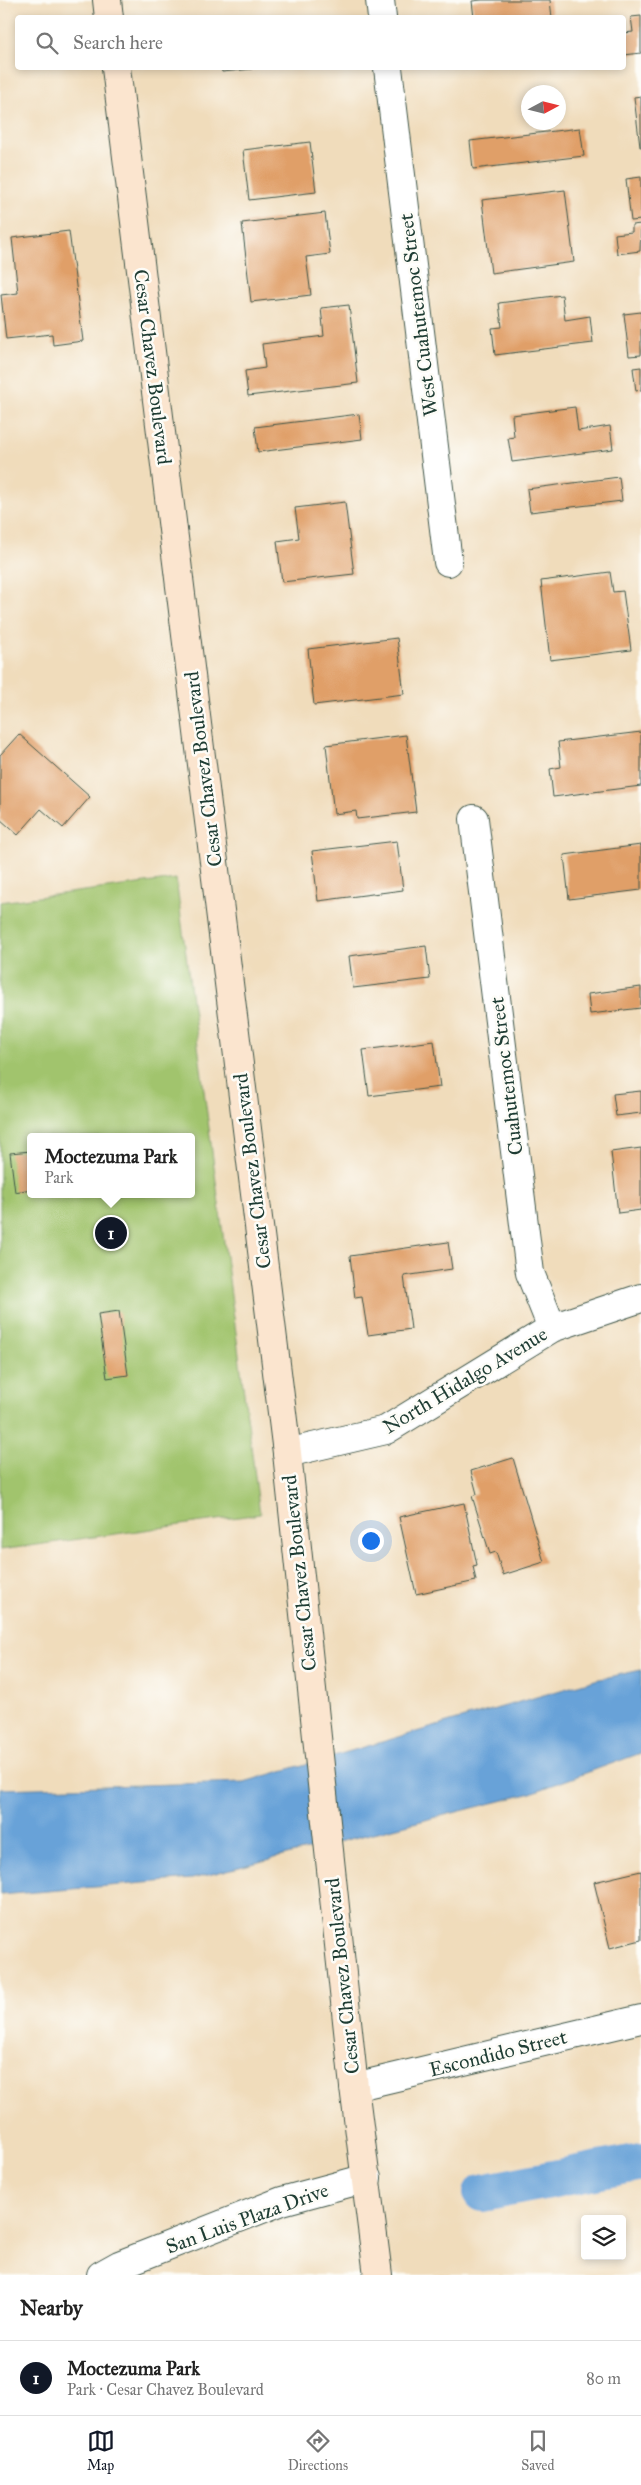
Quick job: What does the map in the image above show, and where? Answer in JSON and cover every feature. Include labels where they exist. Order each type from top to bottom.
[{"type":"street","points":[[107,0],[109,15]]},
{"type":"street","points":[[380,0],[382,15]]},
{"type":"street","name":"Cesar Chavez Boulevard","points":[[116,70],[286,1453],[354,2087],[378,2275]]},
{"type":"street","name":"West Cuahutemoc Street","points":[[388,70],[448,562]]},
{"type":"street","name":"Cuahutemoc Street","points":[[474,820],[530,1274],[552,1328]]},
{"type":"street","name":"North Hidalgo Avenue","points":[[286,1453],[339,1443],[386,1430],[552,1328],[641,1298]]},
{"type":"street","name":"Escondido Street","points":[[354,2087],[641,2019]]},
{"type":"street","name":"San Luis Plaza Drive","points":[[101,2275],[119,2265],[282,2201],[367,2178]]},
{"type":"green space","points":[[176,879],[260,1514],[0,1550],[0,902]]},
{"type":"water","points":[[641,1670],[641,1753],[528,1794],[192,1879],[0,1895],[0,1789],[244,1782],[595,1680]]},
{"type":"building","points":[[550,0],[552,15],[474,15],[472,1]]},
{"type":"building","points":[[641,16],[641,53],[626,55],[626,33],[633,32],[631,17]]},
{"type":"building","points":[[222,70],[242,70],[222,72]]},
{"type":"building","points":[[641,96],[641,147],[640,147],[634,97]]},
{"type":"building","points":[[580,128],[584,156],[473,169],[470,141]]},
{"type":"building","points":[[310,142],[316,192],[249,200],[243,150]]},
{"type":"building","points":[[641,177],[641,220],[631,221],[626,179]]},
{"type":"building","points":[[565,190],[574,262],[491,273],[482,200]]},
{"type":"building","points":[[325,213],[330,254],[306,257],[311,295],[251,302],[242,223]]},
{"type":"building","points":[[641,224],[640,251],[617,254],[615,234],[632,232],[632,225]]},
{"type":"building","points":[[69,231],[83,341],[53,345],[52,334],[6,339],[1,295],[18,293],[12,238]]},
{"type":"building","points":[[562,295],[565,320],[590,316],[593,343],[495,355],[492,328],[502,327],[499,303]]},
{"type":"building","points":[[349,305],[358,383],[248,396],[245,371],[265,368],[262,344],[324,336],[321,308]]},
{"type":"building","points":[[641,312],[641,355],[629,356],[624,314]]},
{"type":"building","points":[[641,367],[641,390],[636,391],[633,368]]},
{"type":"building","points":[[575,407],[578,431],[610,426],[613,449],[512,462],[508,438],[514,437],[512,415]]},
{"type":"building","points":[[359,414],[362,439],[258,452],[255,427]]},
{"type":"building","points":[[619,477],[622,501],[530,512],[527,489]]},
{"type":"building","points":[[345,502],[354,574],[282,582],[277,541],[299,538],[295,508]]},
{"type":"building","points":[[610,572],[613,592],[623,591],[631,650],[550,660],[541,581]]},
{"type":"building","points":[[397,638],[404,694],[314,705],[308,649]]},
{"type":"building","points":[[641,732],[641,786],[553,797],[550,769],[561,767],[558,742]]},
{"type":"building","points":[[19,734],[90,797],[63,828],[41,809],[18,835],[0,819],[0,755]]},
{"type":"building","points":[[406,735],[416,812],[357,819],[356,811],[334,814],[326,745]]},
{"type":"building","points":[[397,841],[403,890],[318,901],[312,851]]},
{"type":"building","points":[[641,845],[641,890],[569,899],[564,855]]},
{"type":"building","points":[[426,946],[430,979],[353,988],[349,956]]},
{"type":"building","points":[[641,987],[641,1008],[590,1014],[588,994]]},
{"type":"building","points":[[434,1041],[440,1087],[369,1096],[363,1050]]},
{"type":"building","points":[[641,1091],[641,1113],[616,1116],[613,1094]]},
{"type":"building","points":[[641,1148],[641,1210],[618,1213],[611,1152]]},
{"type":"building","points":[[27,1151],[27,1190],[15,1192],[10,1153]]},
{"type":"building","points":[[448,1242],[452,1269],[404,1276],[411,1329],[368,1335],[362,1297],[355,1298],[350,1256]]},
{"type":"building","points":[[119,1311],[128,1375],[107,1378],[98,1314]]},
{"type":"building","points":[[513,1458],[544,1562],[503,1575],[496,1552],[490,1554],[472,1496],[477,1494],[471,1471]]},
{"type":"building","points":[[464,1503],[477,1565],[473,1566],[476,1581],[416,1594],[399,1517]]},
{"type":"building","points":[[641,1871],[641,1940],[610,1948],[594,1882]]},
{"type":"waterway","points":[[482,2193],[641,2162]]},
{"type":"place","name":"Moctezuma Park","points":[[111,1233]]}]
